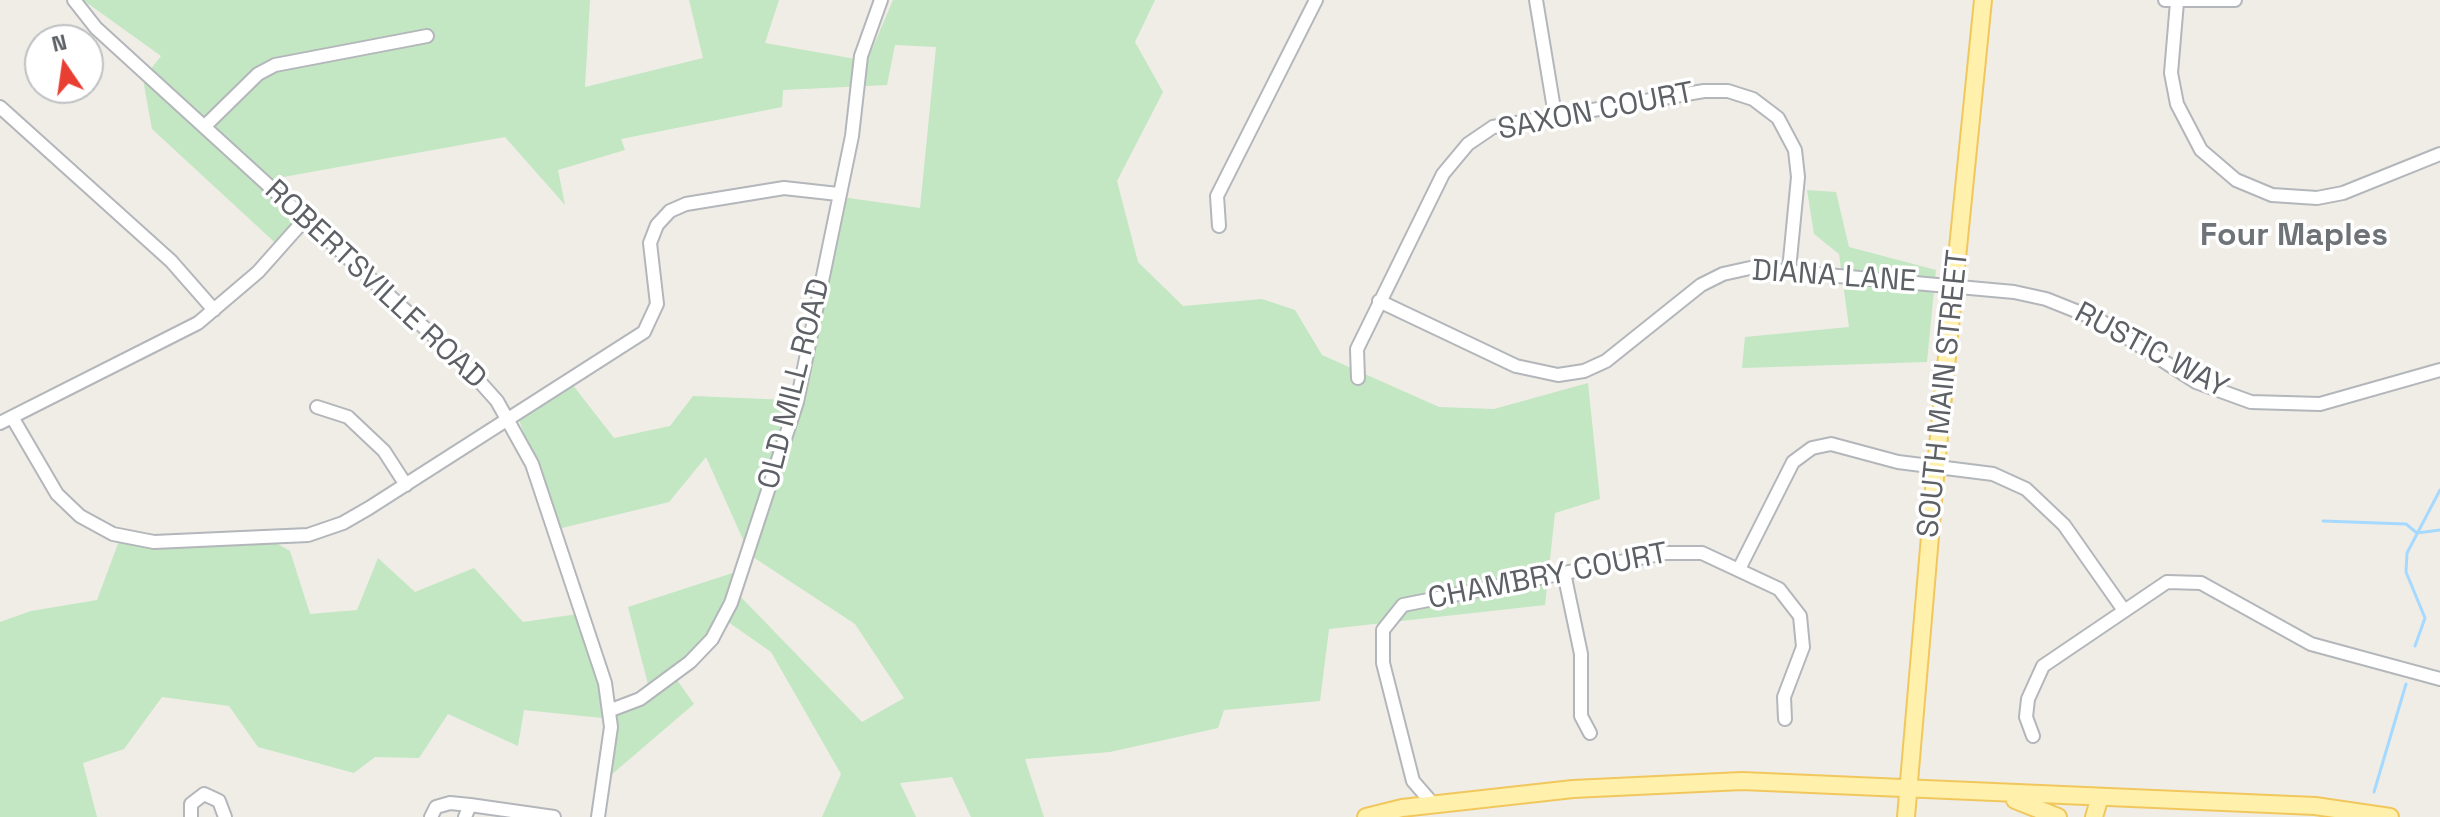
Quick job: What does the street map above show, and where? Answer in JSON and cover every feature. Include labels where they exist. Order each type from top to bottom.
[{"type":"main road","name":"SOUTH MAIN STREET","points":[[1906,817],[1936,466],[1983,0]]},
{"type":"main road","points":[[1366,817],[1433,804],[1676,783],[1788,782],[2315,806],[2390,817]]},
{"type":"main road","points":[[1987,793],[2030,804],[2058,817]]},
{"type":"main road","points":[[2094,817],[2100,797]]},
{"type":"street","name":"ROBERTSVILLE ROAD","points":[[74,0],[118,49],[206,125],[463,363],[509,421],[540,483],[611,710],[598,817]]},
{"type":"street","name":"OLD MILL ROAD","points":[[611,710],[640,699],[690,662],[712,639],[726,616],[797,402],[852,136],[861,56],[881,0]]},
{"type":"street","points":[[1219,226],[1217,196],[1316,0]]},
{"type":"street","points":[[1536,0],[1555,115]]},
{"type":"street","points":[[2235,0],[2171,1],[2171,73],[2177,104],[2201,150],[2236,180],[2272,195],[2317,198],[2343,193],[2440,154]]},
{"type":"street","points":[[206,125],[258,74],[275,65],[427,36]]},
{"type":"street","name":"SAXON COURT","points":[[1358,378],[1357,349],[1443,174],[1468,144],[1493,127],[1716,90],[1742,94],[1764,105],[1784,126],[1796,158],[1789,270]]},
{"type":"street","points":[[0,107],[171,261],[214,310]]},
{"type":"street","points":[[306,218],[258,272],[214,310],[179,334],[6,420],[45,480],[70,508],[104,530],[143,541],[308,535],[343,523],[509,421],[644,332],[657,304],[650,243],[657,225],[670,211],[686,204],[784,188],[838,194]]},
{"type":"street","name":"DIANA LANE","points":[[1379,301],[1516,366],[1558,375],[1584,371],[1616,355],[1711,279],[1750,268],[1954,286]]},
{"type":"street","name":"RUSTIC WAY","points":[[1954,286],[2014,292],[2067,305],[2101,321],[2196,382],[2251,402],[2320,404],[2440,370]]},
{"type":"street","points":[[317,407],[348,417],[384,451],[406,485]]},
{"type":"street","points":[[1739,569],[1787,472],[1802,454],[1812,448],[1844,445],[1877,457],[1993,474],[2040,499],[2064,525],[2123,609]]},
{"type":"street","name":"CHAMBRY COURT","points":[[1433,804],[1413,781],[1383,663],[1383,630],[1403,605],[1678,551],[1702,553],[1779,589],[1800,616],[1803,647],[1784,697],[1785,719]]},
{"type":"street","points":[[1564,573],[1581,654],[1581,716],[1590,733]]},
{"type":"street","points":[[2033,736],[2026,717],[2036,674],[2052,658],[2167,582],[2201,583],[2311,644],[2440,679]]},
{"type":"street","points":[[1402,808],[1413,781]]},
{"type":"street","points":[[191,817],[191,804],[204,794],[215,797],[225,817]]},
{"type":"street","points":[[431,817],[442,804],[467,811],[554,817]]},
{"type":"green space","points":[[83,0],[590,0],[585,87],[703,58],[689,0],[779,0],[765,43],[867,61],[893,0],[1155,0],[1135,42],[1163,92],[1117,181],[1138,262],[1183,306],[1262,299],[1295,310],[1322,355],[1439,407],[1494,409],[1588,383],[1600,499],[1555,513],[1545,605],[1329,629],[1320,701],[1224,710],[1218,728],[1110,752],[1025,759],[1044,817],[971,817],[952,777],[900,783],[916,817],[822,817],[841,774],[771,652],[724,619],[672,673],[694,704],[604,781],[612,719],[524,710],[518,746],[448,714],[419,758],[375,757],[354,773],[258,747],[229,706],[162,697],[124,749],[83,763],[97,817],[0,817],[0,622],[31,611],[97,600],[122,533],[265,537],[290,551],[310,614],[357,610],[378,558],[415,592],[474,568],[523,622],[578,614],[610,703],[649,688],[628,607],[745,569],[736,592],[862,722],[904,698],[855,624],[750,555],[706,457],[669,502],[558,529],[519,420],[572,384],[614,438],[670,426],[693,396],[789,400],[841,197],[920,208],[936,47],[895,45],[887,85],[783,90],[782,107],[621,139],[625,150],[558,170],[565,205],[505,137],[272,179],[311,216],[283,250],[152,129],[143,79],[161,56]]},
{"type":"green space","points":[[1807,190],[1836,192],[1849,247],[1936,270],[1927,362],[1742,368],[1745,337],[1849,327],[1839,254],[1814,234]]},
{"type":"waterway","points":[[2415,646],[2425,618],[2406,572],[2407,553],[2440,490]]},
{"type":"waterway","points":[[2323,521],[2406,524],[2417,533],[2440,530]]},
{"type":"waterway","points":[[2374,792],[2406,684]]},
{"type":"district","name":"Four Maples","points":[[2294,236]]}]
